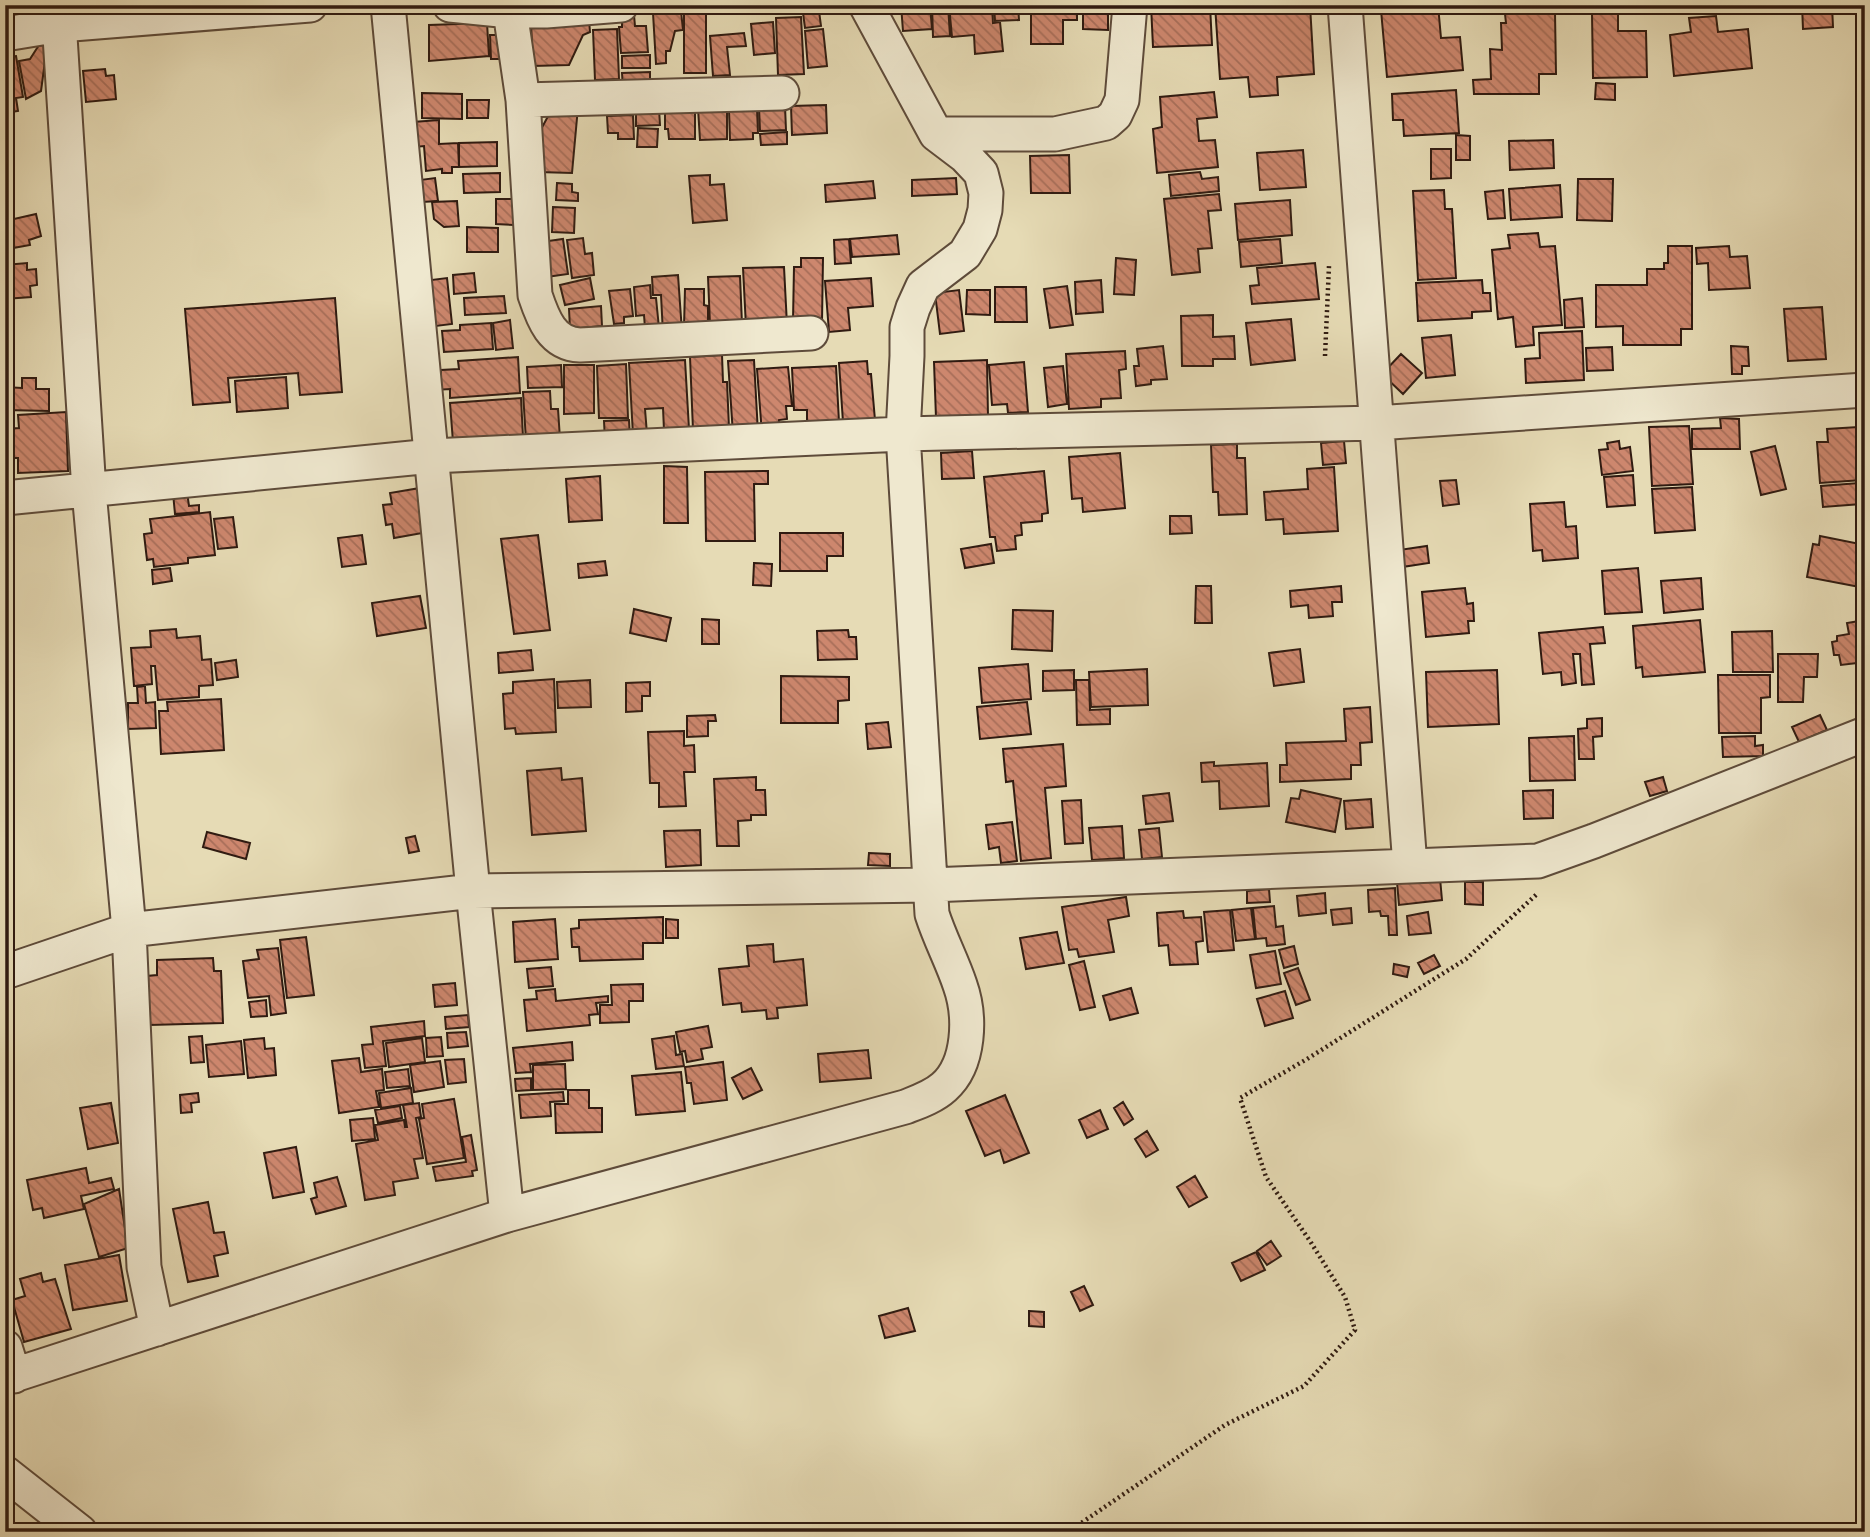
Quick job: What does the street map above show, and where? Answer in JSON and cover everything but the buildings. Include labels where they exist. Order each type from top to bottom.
[{"type":"street","points":[[5,34],[59,15],[310,5]]},
{"type":"street","points":[[388,5],[473,891],[507,1215]]},
{"type":"street","points":[[450,5],[510,11],[621,5]]},
{"type":"street","points":[[8,1367],[157,1329],[507,1215],[905,1107],[926,1099],[943,1088],[956,1073],[966,1038],[966,1014],[961,989],[932,914],[903,434],[908,356],[906,327],[922,286],[965,254],[980,229],[986,193],[981,173],[965,156],[936,134],[866,5]]},
{"type":"street","points":[[936,134],[1055,134],[1106,123],[1115,115],[1122,100],[1130,5]]},
{"type":"street","points":[[1345,5],[1410,866]]},
{"type":"street","points":[[510,11],[523,100],[535,295],[543,320],[568,344],[811,333]]},
{"type":"street","points":[[59,15],[89,491],[129,930],[144,1266],[157,1329]]},
{"type":"street","points":[[523,100],[782,93]]},
{"type":"street","points":[[5,498],[432,456],[903,434],[1376,423],[1865,390]]},
{"type":"street","points":[[5,972],[129,930],[473,891],[930,885],[1538,861],[1865,734]]},
{"type":"street","points":[[5,1473],[80,1532]]},
{"type":"path","points":[[1068,1532],[1225,1425],[1304,1386],[1355,1331],[1345,1297],[1266,1178],[1240,1098],[1466,959],[1542,889],[1538,861]]}]
